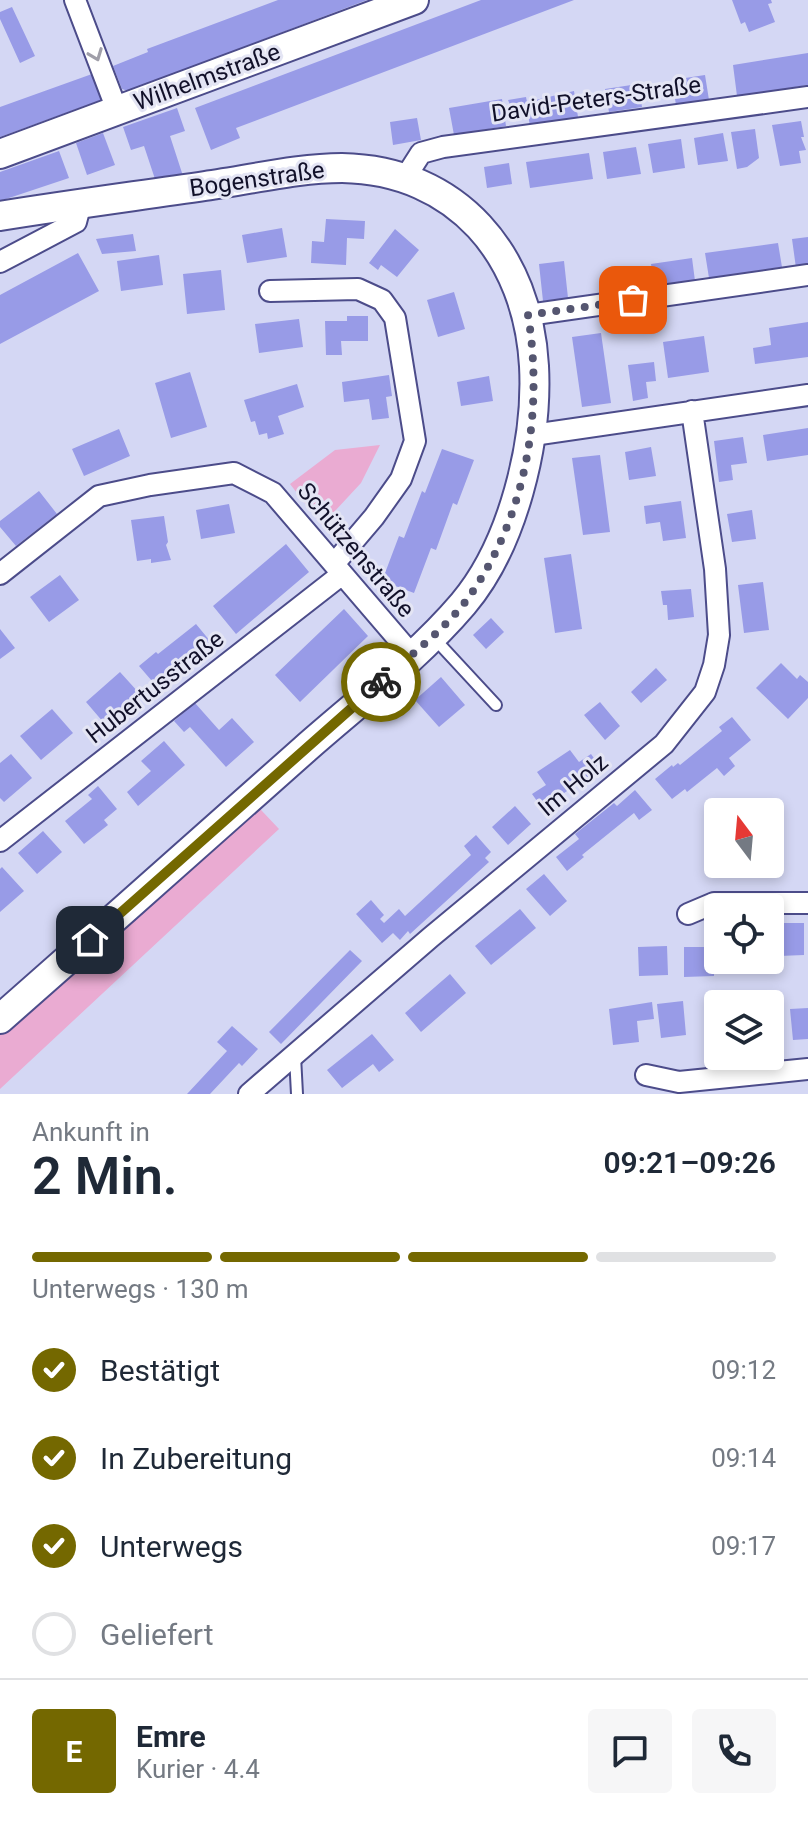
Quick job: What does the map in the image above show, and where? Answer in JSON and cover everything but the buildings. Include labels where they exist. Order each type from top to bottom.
[{"type":"main road","name":"Wilhelmstraße","points":[[0,154],[414,0]]},
{"type":"main road","name":"Bogenstraße","points":[[0,216],[319,169],[374,171],[405,178],[455,205],[480,226],[501,253],[517,282],[528,315],[534,374],[533,435],[508,524],[465,602],[421,645],[0,1019]]},
{"type":"street","points":[[75,0],[117,110]]},
{"type":"street","name":"David-Peters-Straße","points":[[405,178],[421,153],[443,147],[808,97]]},
{"type":"street","points":[[0,262],[76,222],[81,203]]},
{"type":"street","points":[[528,315],[808,275]]},
{"type":"street","name":"Hubertusstraße","points":[[0,841],[338,570],[401,479],[415,441],[395,318],[382,300],[358,289],[270,291]]},
{"type":"street","points":[[533,435],[808,395]]},
{"type":"street","name":"Im Holz","points":[[249,1094],[664,744],[705,692],[719,635],[715,569],[692,411]]},
{"type":"street","name":"Schützenstraße","points":[[0,574],[99,496],[234,473],[273,493],[338,570],[421,645]]},
{"type":"street","points":[[688,914],[714,903],[808,903]]},
{"type":"street","points":[[646,1075],[679,1082],[808,1069]]},
{"type":"lane","points":[[421,645],[496,705]]},
{"type":"lane","points":[[295,1053],[297,1094]]},
{"type":"shaded area","points":[[380,445],[361,483],[322,525],[290,484],[335,450]]},
{"type":"shaded area","points":[[243,791],[279,829],[0,1089],[0,1001]]},
{"type":"way so far","points":[[381,682],[465,602],[508,524],[533,435],[533,344],[528,315],[633,300]]},
{"type":"route","points":[[90,940],[381,682]]}]
